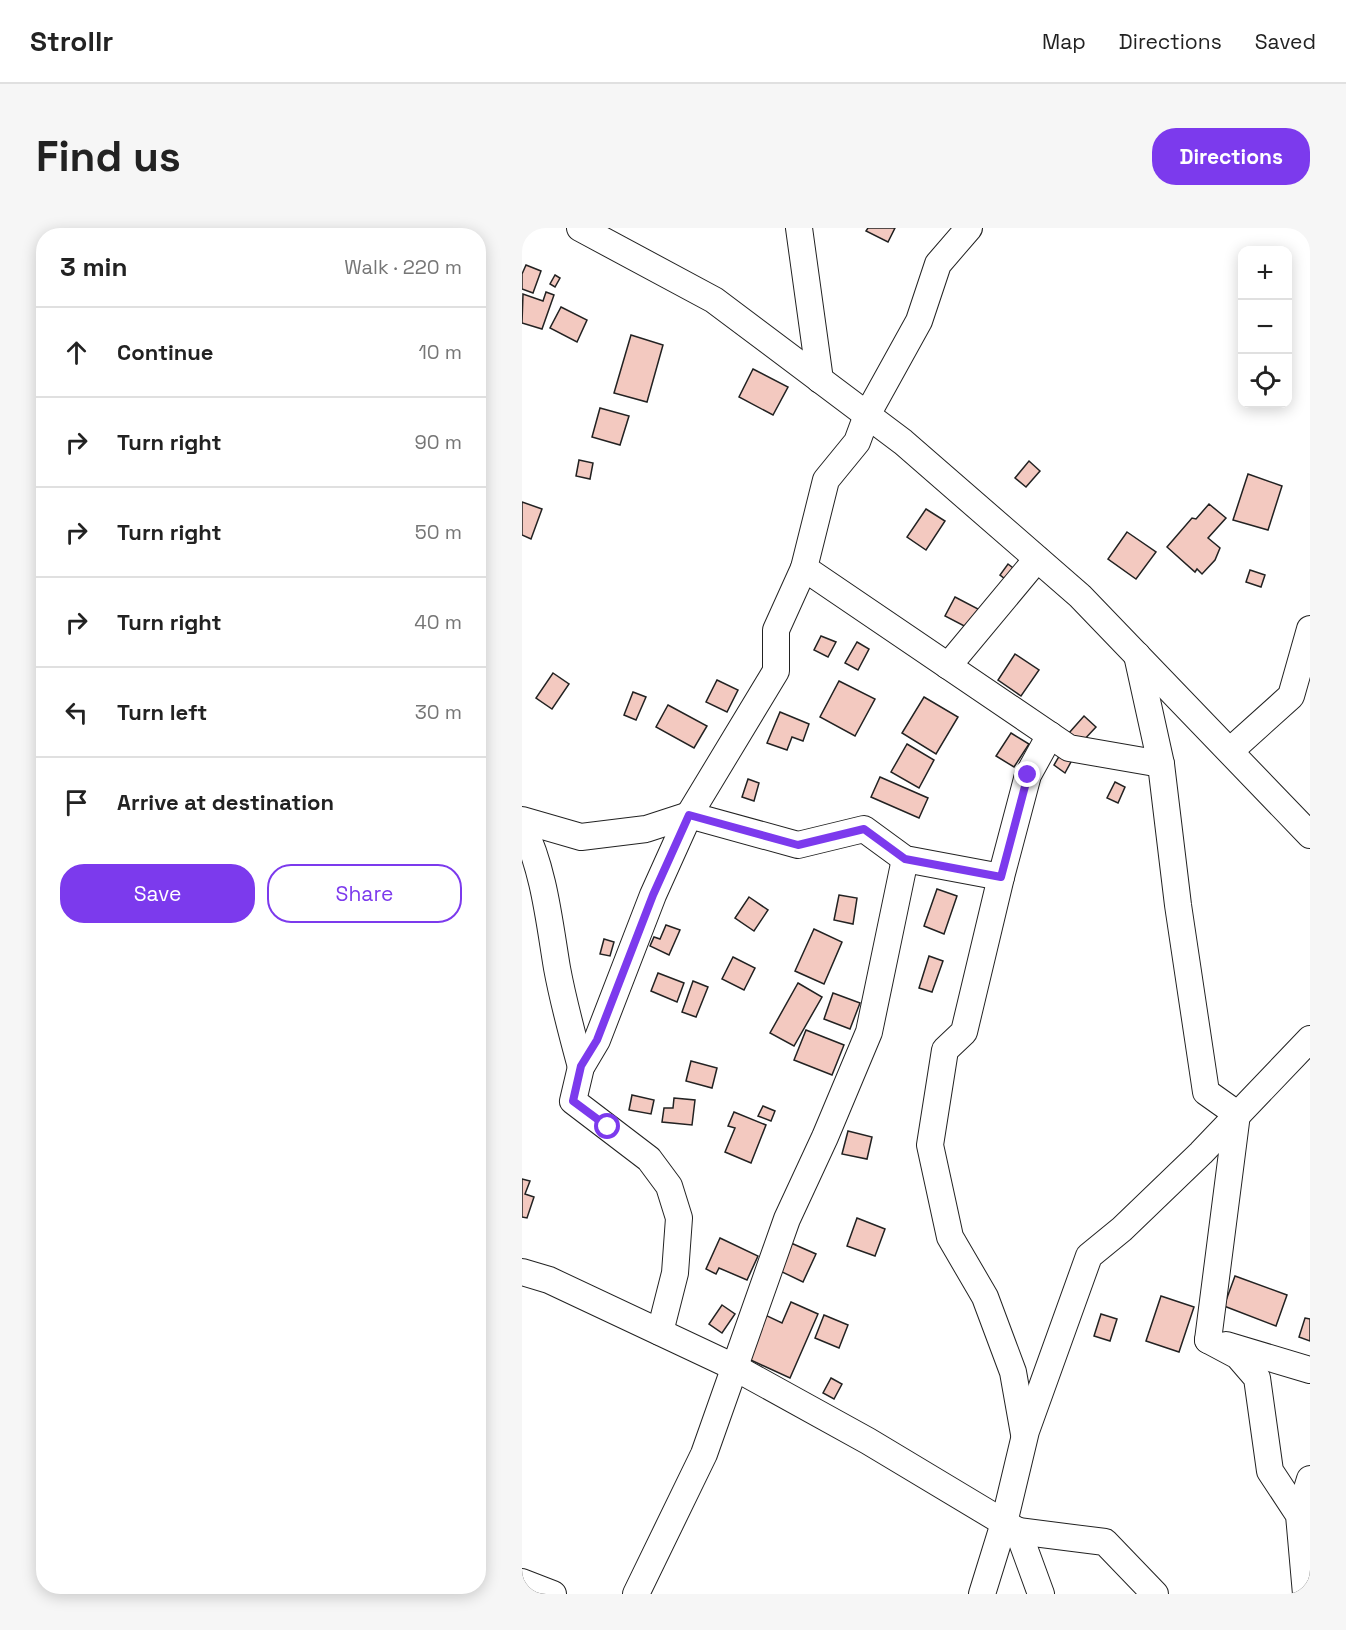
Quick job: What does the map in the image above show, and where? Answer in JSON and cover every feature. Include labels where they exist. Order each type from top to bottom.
[{"type":"street","points":[[580,228],[714,300],[903,442],[1080,596],[1310,835]]},
{"type":"street","points":[[799,228],[820,380]]},
{"type":"street","points":[[660,1332],[675,1273],[679,1218],[669,1186],[649,1159],[573,1101],[581,1066],[597,1040],[653,895],[689,815],[776,671],[776,630],[804,568],[826,480],[857,442],[867,415],[919,321],[938,264],[969,228]]},
{"type":"street","points":[[948,666],[1037,559]]},
{"type":"street","points":[[804,568],[1069,747],[1161,764]]},
{"type":"street","points":[[1230,751],[1291,696],[1310,629]]},
{"type":"street","points":[[1137,655],[1161,764],[1178,905],[1206,1092],[1237,1114]]},
{"type":"street","points":[[1025,1439],[1009,1361],[985,1297],[950,1237],[930,1145],[945,1050],[964,1032],[1028,775],[1050,735]]},
{"type":"street","points":[[522,820],[581,837],[646,829],[689,815],[798,845],[864,829],[905,859],[1001,877]]},
{"type":"street","points":[[522,825],[530,840],[544,892],[558,971],[581,1066]]},
{"type":"street","points":[[636,1594],[704,1454],[787,1219],[825,1137],[869,1032],[905,859]]},
{"type":"street","points":[[982,1594],[1011,1527],[1025,1439],[1089,1256],[1122,1229],[1201,1153],[1310,1039]]},
{"type":"street","points":[[1208,1340],[1237,1114]]},
{"type":"street","points":[[522,1272],[549,1280],[734,1367],[868,1441],[1011,1527],[1105,1542],[1155,1594]]},
{"type":"street","points":[[1208,1340],[1310,1370]]},
{"type":"street","points":[[1208,1340],[1238,1356],[1257,1378],[1270,1471],[1299,1515]]},
{"type":"street","points":[[1306,1594],[1299,1515],[1310,1479]]},
{"type":"street","points":[[1011,1527],[1041,1594]]},
{"type":"street","points":[[522,1582],[553,1594]]},
{"type":"building","points":[[868,228],[895,228],[888,242],[866,231]]},
{"type":"building","points":[[526,265],[541,271],[533,293],[522,289],[522,274]]},
{"type":"building","points":[[555,275],[560,278],[555,287],[550,284]]},
{"type":"building","points":[[546,292],[554,295],[542,329],[522,323],[523,294],[543,301]]},
{"type":"building","points":[[561,307],[587,320],[577,342],[550,328]]},
{"type":"building","points":[[631,335],[663,345],[647,402],[614,393]]},
{"type":"building","points":[[753,369],[788,387],[773,415],[739,397]]},
{"type":"building","points":[[600,408],[629,416],[620,445],[592,437]]},
{"type":"building","points":[[579,460],[593,463],[590,479],[576,476]]},
{"type":"building","points":[[1029,461],[1040,471],[1026,487],[1015,478]]},
{"type":"building","points":[[1248,474],[1282,486],[1268,530],[1233,520]]},
{"type":"building","points":[[522,502],[542,509],[531,539],[522,535]]},
{"type":"building","points":[[1209,504],[1226,518],[1208,538],[1220,548],[1215,560],[1202,574],[1197,569],[1195,572],[1167,547],[1192,518],[1196,519]]},
{"type":"building","points":[[926,509],[945,521],[926,550],[907,537]]},
{"type":"building","points":[[1127,532],[1156,552],[1136,579],[1108,559]]},
{"type":"building","points":[[1008,564],[1017,571],[1009,582],[1000,575]]},
{"type":"building","points":[[1250,570],[1265,575],[1261,587],[1246,582]]},
{"type":"building","points":[[955,597],[980,610],[970,629],[945,616]]},
{"type":"building","points":[[821,636],[836,642],[828,657],[814,650]]},
{"type":"building","points":[[857,642],[869,649],[858,670],[845,663]]},
{"type":"building","points":[[1015,654],[1039,670],[1021,696],[998,680]]},
{"type":"building","points":[[553,673],[569,684],[552,709],[536,698]]},
{"type":"building","points":[[717,680],[738,690],[727,712],[706,702]]},
{"type":"building","points":[[839,681],[875,699],[855,736],[820,717]]},
{"type":"building","points":[[633,692],[646,697],[636,720],[624,715]]},
{"type":"building","points":[[924,697],[958,717],[936,754],[902,733]]},
{"type":"building","points":[[668,705],[707,726],[694,748],[656,727]]},
{"type":"building","points":[[780,712],[809,724],[803,741],[792,737],[787,750],[767,743]]},
{"type":"building","points":[[1084,716],[1096,727],[1081,743],[1069,733]]},
{"type":"building","points":[[1011,733],[1029,744],[1014,767],[996,756]]},
{"type":"building","points":[[907,744],[934,760],[919,788],[891,772]]},
{"type":"building","points":[[1061,753],[1072,760],[1065,773],[1054,765]]},
{"type":"building","points":[[880,777],[928,798],[919,818],[871,797]]},
{"type":"building","points":[[748,779],[759,783],[754,801],[742,797]]},
{"type":"building","points":[[1115,782],[1125,787],[1118,803],[1107,798]]},
{"type":"building","points":[[937,889],[957,896],[944,934],[924,926]]},
{"type":"building","points":[[839,895],[857,898],[853,924],[834,920]]},
{"type":"building","points":[[749,897],[768,910],[754,931],[735,918]]},
{"type":"building","points":[[666,925],[680,930],[669,955],[650,946],[654,937],[660,939]]},
{"type":"building","points":[[814,929],[842,942],[824,984],[795,971]]},
{"type":"building","points":[[604,939],[614,942],[610,956],[600,954]]},
{"type":"building","points":[[929,956],[943,961],[932,992],[919,988]]},
{"type":"building","points":[[733,957],[755,968],[744,990],[722,979]]},
{"type":"building","points":[[658,973],[684,983],[677,1002],[651,991]]},
{"type":"building","points":[[693,981],[708,987],[696,1017],[682,1012]]},
{"type":"building","points":[[798,983],[822,997],[794,1046],[770,1033]]},
{"type":"building","points":[[833,993],[860,1003],[850,1029],[824,1019]]},
{"type":"building","points":[[806,1030],[844,1045],[832,1075],[794,1060]]},
{"type":"building","points":[[691,1061],[717,1068],[712,1088],[686,1081]]},
{"type":"building","points":[[632,1095],[654,1100],[651,1114],[629,1110]]},
{"type":"building","points":[[674,1098],[695,1100],[692,1125],[662,1122],[664,1108],[673,1108]]},
{"type":"building","points":[[763,1106],[775,1111],[771,1121],[758,1116]]},
{"type":"building","points":[[734,1112],[766,1125],[751,1163],[725,1152],[735,1128],[728,1126]]},
{"type":"building","points":[[848,1131],[872,1137],[867,1159],[842,1154]]},
{"type":"building","points":[[522,1179],[530,1181],[525,1194],[534,1197],[527,1218],[522,1217]]},
{"type":"building","points":[[857,1218],[885,1229],[875,1256],[847,1246]]},
{"type":"building","points":[[720,1238],[758,1256],[747,1280],[719,1268],[716,1274],[706,1269]]},
{"type":"building","points":[[791,1243],[816,1254],[803,1282],[778,1270]]},
{"type":"building","points":[[1235,1276],[1287,1295],[1276,1326],[1224,1306]]},
{"type":"building","points":[[1161,1296],[1194,1307],[1179,1352],[1146,1341]]},
{"type":"building","points":[[791,1302],[818,1314],[790,1378],[742,1356],[761,1313],[782,1323]]},
{"type":"building","points":[[722,1305],[735,1314],[722,1333],[709,1324]]},
{"type":"building","points":[[1101,1314],[1117,1319],[1110,1341],[1094,1336]]},
{"type":"building","points":[[824,1315],[848,1325],[839,1348],[815,1338]]},
{"type":"building","points":[[1305,1318],[1310,1319],[1310,1341],[1299,1337]]},
{"type":"building","points":[[831,1378],[842,1384],[834,1399],[823,1393]]},
{"type":"route","points":[[608,1127],[573,1101],[581,1066],[597,1040],[653,895],[689,815],[798,845],[864,829],[905,859],[1001,877],[1028,775]]}]
